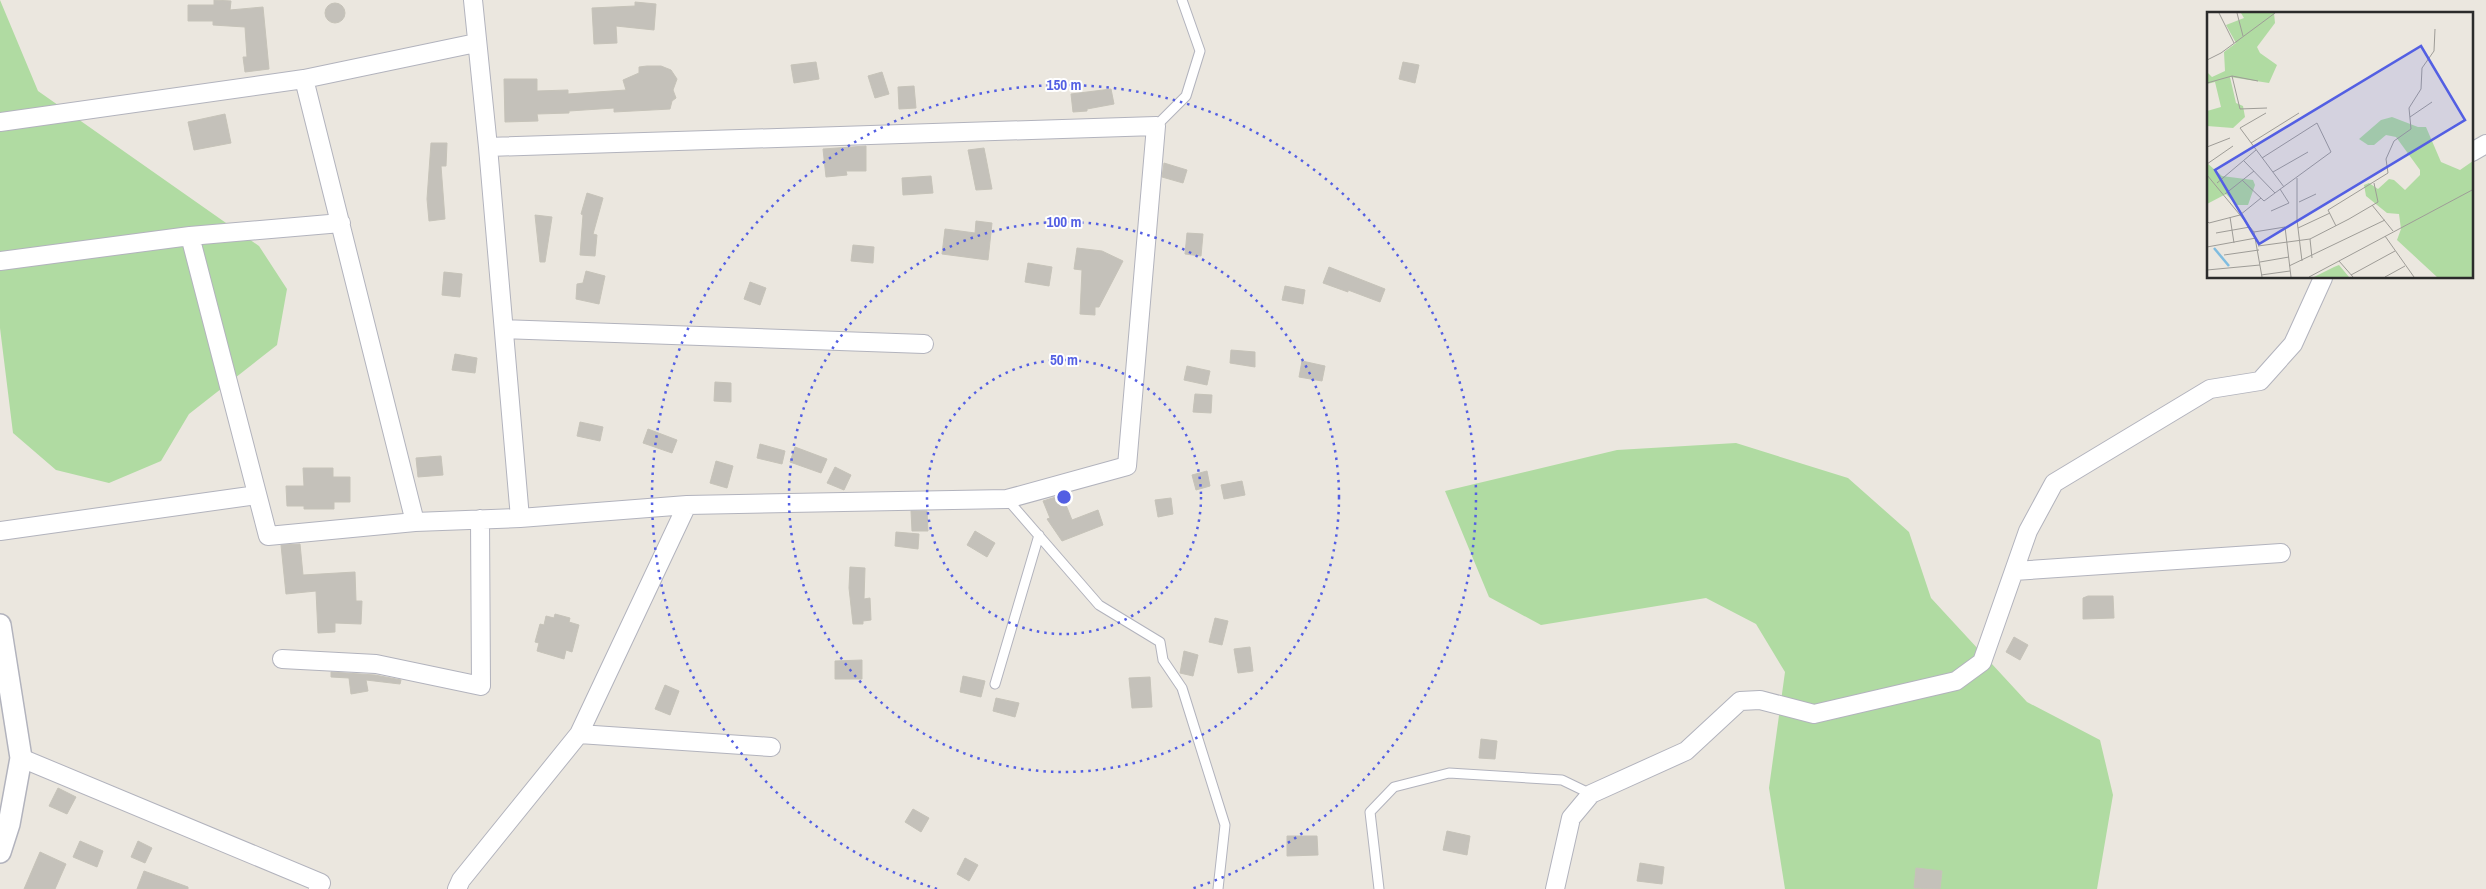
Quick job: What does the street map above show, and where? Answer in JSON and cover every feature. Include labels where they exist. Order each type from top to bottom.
[{"type":"street","points":[[473,0],[488,147],[520,518]]},
{"type":"street","points":[[0,122],[304,79],[476,43]]},
{"type":"street","points":[[304,79],[415,522]]},
{"type":"street","points":[[190,236],[268,536],[415,522],[520,518],[687,505],[1007,499],[1127,466],[1156,126],[488,147]]},
{"type":"street","points":[[2474,151],[2486,144]]},
{"type":"street","points":[[0,261],[190,236],[340,223]]},
{"type":"street","points":[[1555,889],[1571,818],[1592,794],[1686,751],[1740,701],[1760,700],[1814,714],[1956,681],[1982,662],[2028,531],[2054,483],[2210,389],[2260,381],[2293,344],[2323,279]]},
{"type":"street","points":[[504,329],[924,344]]},
{"type":"street","points":[[0,531],[257,494]]},
{"type":"street","points":[[457,889],[461,880],[579,734],[687,505]]},
{"type":"street","points":[[282,659],[376,664],[481,686],[480,520]]},
{"type":"street","points":[[2014,571],[2281,553]]},
{"type":"street","points":[[0,625],[4,690],[20,758],[4,823],[0,852]]},
{"type":"street","points":[[579,734],[770,747]]},
{"type":"street","points":[[20,758],[321,883],[318,889]]},
{"type":"lane","points":[[1156,126],[1186,96],[1200,51],[1182,0]]},
{"type":"lane","points":[[1007,499],[1099,605],[1160,642],[1163,660],[1182,688],[1225,825],[1218,889]]},
{"type":"lane","points":[[995,684],[1039,535]]},
{"type":"lane","points":[[1379,889],[1370,812],[1394,787],[1449,773],[1562,780],[1592,794]]},
{"type":"green space","points":[[0,0],[38,91],[259,246],[287,289],[277,345],[189,414],[161,461],[109,483],[56,470],[13,433],[0,328]]},
{"type":"green space","points":[[1736,443],[1848,478],[1909,532],[1931,598],[2027,702],[2100,740],[2113,795],[2097,889],[1785,889],[1769,788],[1785,672],[1756,624],[1706,598],[1541,625],[1489,597],[1445,491],[1617,450]]},
{"type":"building","points":[[214,0],[231,1],[230,10],[263,7],[269,69],[245,72],[243,57],[247,57],[245,27],[213,25],[213,21],[188,21],[188,5],[214,5]]},
{"type":"building","points":[[635,2],[656,4],[654,30],[616,26],[617,43],[594,44],[592,8],[635,6]]},
{"type":"building","points":[[335,3],[342,6],[345,13],[342,20],[335,23],[328,20],[325,13],[328,6]]},
{"type":"building","points":[[816,62],[819,79],[794,83],[791,65]]},
{"type":"building","points":[[1403,62],[1419,65],[1415,83],[1399,79]]},
{"type":"building","points":[[661,66],[671,70],[677,79],[673,90],[676,98],[672,101],[670,109],[614,112],[614,108],[569,111],[569,113],[537,114],[538,121],[505,122],[504,79],[537,79],[537,91],[568,90],[568,94],[626,90],[623,80],[639,73],[639,67]]},
{"type":"building","points":[[882,72],[889,94],[875,98],[868,76]]},
{"type":"building","points":[[914,86],[916,108],[899,109],[898,87]]},
{"type":"building","points":[[1111,89],[1114,104],[1087,109],[1087,111],[1073,112],[1071,94]]},
{"type":"building","points":[[225,114],[231,143],[194,150],[188,122]]},
{"type":"building","points":[[431,143],[447,143],[446,166],[441,166],[445,219],[429,221],[427,199]]},
{"type":"building","points":[[866,146],[866,171],[846,171],[847,175],[826,177],[823,149]]},
{"type":"building","points":[[984,148],[992,189],[976,190],[968,150]]},
{"type":"building","points":[[1164,163],[1187,170],[1183,183],[1162,177]]},
{"type":"building","points":[[931,176],[933,193],[903,195],[902,178]]},
{"type":"building","points":[[587,193],[603,198],[593,234],[597,235],[595,256],[580,255],[583,215],[581,214]]},
{"type":"building","points":[[535,215],[552,217],[545,262],[540,262]]},
{"type":"building","points":[[976,221],[992,223],[988,260],[942,254],[945,229],[975,233]]},
{"type":"building","points":[[1187,233],[1203,234],[1201,256],[1185,254]]},
{"type":"building","points":[[853,245],[874,247],[873,263],[851,261]]},
{"type":"building","points":[[1077,248],[1102,251],[1123,261],[1099,307],[1095,307],[1095,315],[1080,314],[1082,270],[1074,269]]},
{"type":"building","points":[[1028,263],[1052,267],[1049,286],[1025,282]]},
{"type":"building","points":[[1329,267],[1385,289],[1380,302],[1323,283]]},
{"type":"building","points":[[586,271],[605,276],[599,304],[576,299],[577,284],[583,283]]},
{"type":"building","points":[[444,272],[462,274],[460,297],[442,295]]},
{"type":"building","points":[[750,282],[766,288],[760,305],[744,299]]},
{"type":"building","points":[[1285,286],[1305,290],[1303,304],[1282,300]]},
{"type":"building","points":[[1231,350],[1255,352],[1255,367],[1230,363]]},
{"type":"building","points":[[455,354],[477,358],[475,373],[452,370]]},
{"type":"building","points":[[1302,361],[1325,366],[1322,381],[1299,377]]},
{"type":"building","points":[[1187,366],[1210,371],[1207,385],[1184,380]]},
{"type":"building","points":[[715,382],[731,383],[731,402],[714,401]]},
{"type":"building","points":[[1195,394],[1212,395],[1211,413],[1193,412]]},
{"type":"building","points":[[580,422],[603,427],[600,441],[577,436]]},
{"type":"building","points":[[648,429],[677,440],[672,453],[643,443]]},
{"type":"building","points":[[760,444],[785,451],[782,464],[757,458]]},
{"type":"building","points":[[795,447],[827,459],[821,473],[790,462]]},
{"type":"building","points":[[441,456],[443,475],[418,477],[416,458]]},
{"type":"building","points":[[716,461],[733,466],[727,488],[710,483]]},
{"type":"building","points":[[835,467],[851,475],[844,490],[827,483]]},
{"type":"building","points":[[303,468],[333,468],[333,477],[350,477],[350,502],[334,502],[334,509],[304,509],[304,506],[287,506],[286,486],[304,486]]},
{"type":"building","points":[[1207,471],[1210,486],[1196,490],[1192,475]]},
{"type":"building","points":[[1242,481],[1245,495],[1224,499],[1221,485]]},
{"type":"building","points":[[1062,495],[1072,520],[1098,510],[1103,525],[1062,541],[1047,519],[1050,518],[1043,501]]},
{"type":"building","points":[[1171,498],[1173,514],[1158,517],[1155,500]]},
{"type":"building","points":[[911,511],[927,511],[928,531],[912,531]]},
{"type":"building","points":[[975,531],[995,543],[987,557],[967,545]]},
{"type":"building","points":[[896,532],[919,534],[918,549],[895,546]]},
{"type":"building","points":[[300,544],[303,575],[355,572],[356,601],[362,601],[361,624],[335,623],[335,632],[318,633],[316,591],[286,594],[281,545]]},
{"type":"building","points":[[850,567],[865,568],[864,599],[870,598],[871,620],[863,621],[863,624],[853,624],[849,588]]},
{"type":"building","points":[[2088,596],[2113,596],[2114,618],[2083,619],[2083,598]]},
{"type":"building","points":[[555,614],[570,618],[569,622],[579,625],[572,652],[566,650],[564,659],[537,651],[539,643],[535,642],[540,624],[544,625],[546,616],[554,618]]},
{"type":"building","points":[[1215,618],[1228,621],[1222,645],[1209,642]]},
{"type":"building","points":[[2014,637],[2028,645],[2020,660],[2006,652]]},
{"type":"building","points":[[1250,647],[1253,671],[1238,673],[1234,649]]},
{"type":"building","points":[[1184,651],[1198,655],[1193,676],[1180,673]]},
{"type":"building","points":[[862,660],[862,679],[835,679],[835,661]]},
{"type":"building","points":[[331,672],[375,675],[401,680],[400,684],[366,680],[368,691],[351,694],[349,678],[331,677]]},
{"type":"building","points":[[963,676],[985,681],[981,697],[960,692]]},
{"type":"building","points":[[1150,677],[1152,707],[1132,708],[1129,678]]},
{"type":"building","points":[[665,685],[679,691],[670,715],[655,709]]},
{"type":"building","points":[[996,698],[1019,703],[1015,717],[993,711]]},
{"type":"building","points":[[1481,739],[1497,741],[1495,759],[1479,758]]},
{"type":"building","points":[[58,788],[76,797],[67,814],[49,806]]},
{"type":"building","points":[[913,809],[929,818],[921,832],[905,822]]},
{"type":"building","points":[[1447,831],[1470,836],[1467,855],[1443,850]]},
{"type":"building","points":[[1287,836],[1317,836],[1318,855],[1287,856]]},
{"type":"building","points":[[80,841],[103,851],[97,867],[73,857]]},
{"type":"building","points":[[138,841],[152,848],[145,863],[131,857]]},
{"type":"building","points":[[40,852],[66,864],[55,889],[24,889]]},
{"type":"building","points":[[965,858],[978,865],[969,881],[957,874]]},
{"type":"building","points":[[1640,863],[1664,867],[1662,884],[1637,881]]},
{"type":"building","points":[[1916,868],[1942,871],[1940,889],[1914,888]]},
{"type":"building","points":[[144,871],[188,887],[188,889],[137,889]]}]
